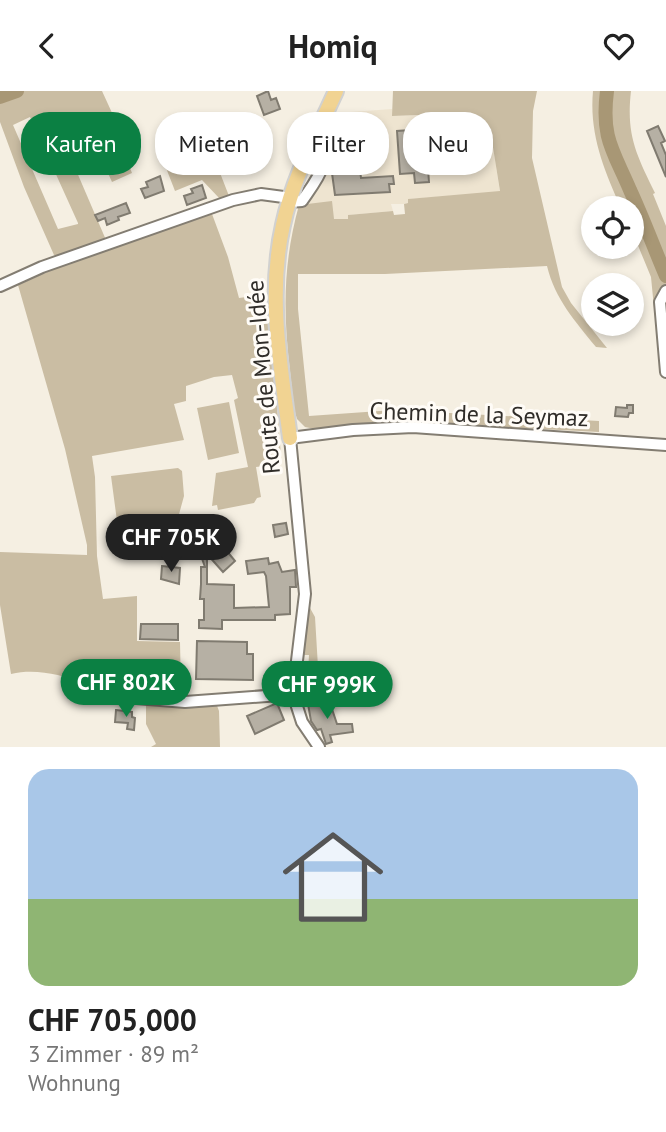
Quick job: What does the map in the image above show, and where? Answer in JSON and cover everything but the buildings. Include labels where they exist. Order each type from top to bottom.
[{"type":"main road","name":"Route de Mon-Idée","points":[[290,438],[276,306],[279,250],[290,200],[336,91]]},
{"type":"street","points":[[0,286],[42,267],[233,200],[261,194],[290,200]]},
{"type":"street","points":[[666,291],[660,302],[666,372]]},
{"type":"street","name":"Chemin de la Seymaz","points":[[290,438],[353,430],[413,427],[666,445]]},
{"type":"street","name":"Route de Mon-Idée","points":[[290,438],[305,594],[293,694],[302,722],[319,747]]},
{"type":"street","points":[[136,698],[192,702],[293,694]]},
{"type":"shaded area","points":[[0,91],[102,91],[112,112],[21,112],[21,121],[13,125],[21,143],[21,175],[35,175],[58,229],[78,224],[56,175],[78,175],[106,240],[62,256],[54,255],[24,187],[0,122]]},
{"type":"shaded area","points":[[393,91],[537,91],[533,111],[532,158],[562,287],[581,316],[581,329],[560,299],[547,266],[385,274],[298,274],[298,309],[309,416],[394,410],[599,421],[599,432],[385,421],[315,429],[305,427],[297,419],[288,349],[286,288],[290,247],[299,205],[332,201],[334,219],[348,219],[348,215],[393,211],[394,215],[405,214],[404,204],[408,203],[408,199],[500,191],[493,147],[493,112],[403,112],[403,116],[392,116]]},
{"type":"shaded area","points":[[593,91],[631,91],[630,120],[634,144],[666,226],[666,286],[654,308],[651,277],[644,259],[644,196],[616,196],[599,151],[592,107]]},
{"type":"shaded area","points":[[392,109],[393,116],[403,116],[403,175],[493,175],[493,147],[500,192],[409,199],[408,203],[391,204],[393,211],[349,215],[349,219],[334,219],[299,205],[311,175],[389,175],[389,112],[351,112]]},
{"type":"shaded area","points":[[109,175],[128,175],[112,182]]},
{"type":"shaded area","points":[[169,175],[221,175],[229,196],[220,199],[202,180],[175,191]]},
{"type":"shaded area","points":[[212,214],[239,298],[268,294],[281,456],[273,456],[272,465],[256,467],[261,497],[254,503],[218,510],[217,505],[212,506],[216,473],[248,467],[234,400],[238,398],[232,375],[214,377],[186,386],[186,401],[174,404],[184,440],[92,456],[97,556],[103,599],[137,596],[137,641],[180,642],[181,690],[176,699],[138,698],[44,673],[11,674],[0,605],[0,552],[87,555],[65,449],[18,285],[49,271]]},
{"type":"shaded area","points":[[587,336],[597,336],[607,348],[596,347]]},
{"type":"shaded area","points":[[229,402],[239,453],[208,460],[197,408]]},
{"type":"shaded area","points":[[178,468],[182,471],[184,496],[169,551],[165,556],[121,551],[111,476]]},
{"type":"shaded area","points":[[310,608],[315,617],[318,667],[308,672],[309,655],[302,655]]},
{"type":"shaded area","points":[[216,703],[219,711],[220,747],[151,747],[156,744],[146,724],[146,705],[165,707],[165,704]]},
{"type":"waterway","points":[[0,97],[17,91]]},
{"type":"waterway","points":[[607,91],[606,121],[610,143],[666,276]]}]
